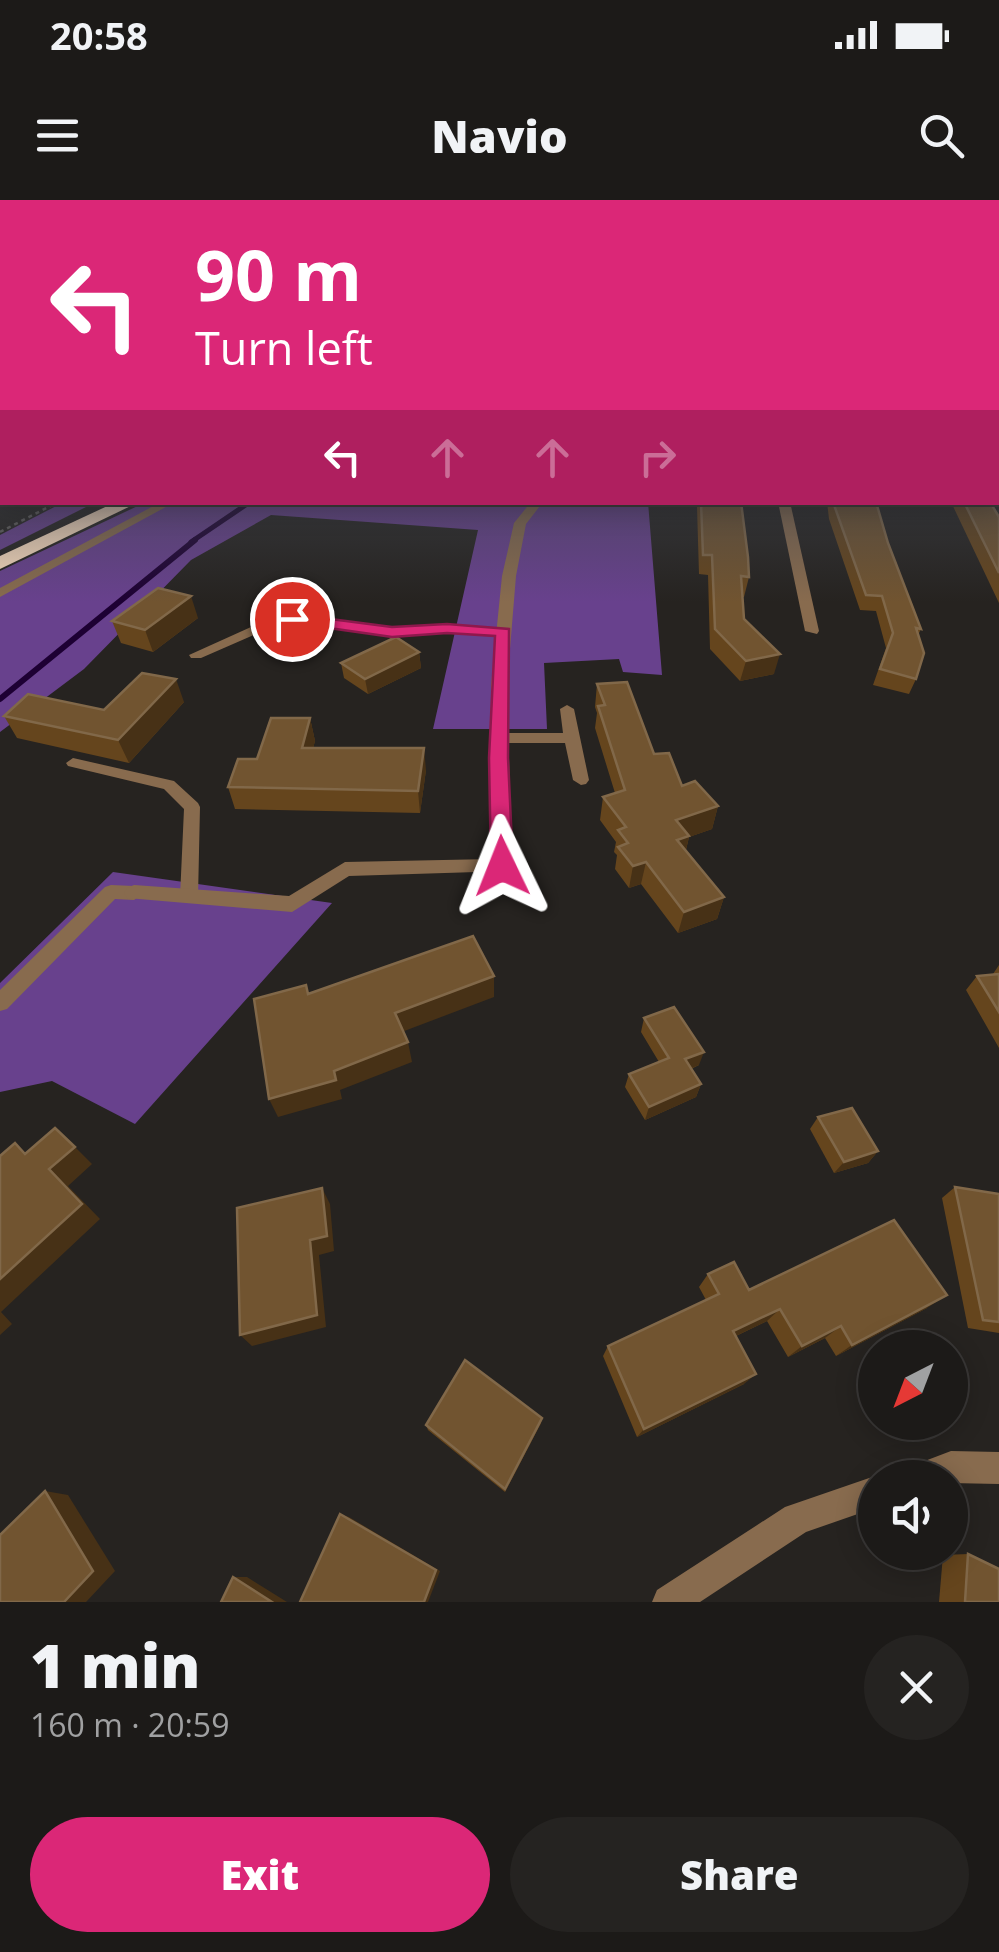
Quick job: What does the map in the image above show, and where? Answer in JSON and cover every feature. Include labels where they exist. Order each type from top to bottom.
[{"type":"highway","points":[[0,564],[125,505]]},
{"type":"street","points":[[134,894],[292,904],[345,870],[502,866],[498,738],[509,576],[520,523],[535,505]]},
{"type":"street","points":[[785,505],[812,631]]},
{"type":"street","points":[[968,1467],[999,1468]]},
{"type":"street","points":[[669,1602],[797,1518],[858,1498]]},
{"type":"lane","points":[[0,594],[164,505]]},
{"type":"lane","points":[[196,655],[268,624],[292,619],[375,631],[447,628],[504,632]]},
{"type":"lane","points":[[567,709],[581,780]]},
{"type":"lane","points":[[498,738],[570,738]]},
{"type":"lane","points":[[74,763],[169,786],[192,808],[189,897]]},
{"type":"lane","points":[[0,1003],[111,892],[134,894]]},
{"type":"path","points":[[0,532],[52,505]]},
{"type":"shaded area","points":[[58,505],[90,505],[0,550],[0,535]]},
{"type":"shaded area","points":[[140,505],[648,505],[662,675],[623,672],[619,659],[544,663],[547,729],[433,729],[478,530],[271,515],[191,560],[84,669],[0,732],[0,571]]},
{"type":"shaded area","points":[[113,872],[332,903],[135,1124],[52,1081],[0,1092],[0,983]]},
{"type":"building","points":[[701,505],[741,505],[749,577],[741,576],[744,619],[780,654],[746,661],[715,629],[712,555],[703,555]]},
{"type":"building","points":[[834,505],[877,505],[921,629],[916,628],[924,653],[916,679],[880,669],[893,633],[882,596],[866,595]]},
{"type":"building","points":[[965,505],[992,505],[999,517],[999,573]]},
{"type":"building","points":[[158,588],[191,596],[145,630],[112,621]]},
{"type":"building","points":[[396,637],[419,652],[365,679],[341,663]]},
{"type":"building","points":[[142,673],[176,679],[118,740],[4,716],[28,694],[104,710]]},
{"type":"building","points":[[627,682],[654,754],[669,753],[682,786],[695,781],[718,806],[676,820],[689,836],[677,840],[724,897],[684,912],[646,862],[633,866],[618,847],[628,843],[618,830],[626,827],[603,797],[625,790],[598,706],[605,705],[597,684]]},
{"type":"building","points":[[271,718],[310,718],[302,748],[424,748],[418,791],[228,787],[238,759],[257,759]]},
{"type":"building","points":[[473,936],[494,976],[395,1013],[408,1042],[334,1071],[336,1080],[269,1099],[254,999],[306,985],[308,994]]},
{"type":"building","points":[[999,974],[999,1012],[977,976]]},
{"type":"building","points":[[674,1007],[704,1052],[685,1059],[701,1084],[649,1107],[629,1074],[669,1058],[644,1018]]},
{"type":"building","points":[[852,1108],[878,1151],[844,1162],[818,1117]]},
{"type":"building","points":[[55,1128],[75,1147],[49,1169],[82,1204],[0,1279],[0,1156],[15,1143],[25,1154]]},
{"type":"building","points":[[955,1187],[999,1194],[999,1322],[983,1320]]},
{"type":"building","points":[[322,1188],[327,1236],[310,1240],[317,1315],[240,1335],[237,1208]]},
{"type":"building","points":[[894,1220],[947,1295],[880,1330],[858,1330],[858,1342],[852,1345],[841,1326],[802,1346],[780,1309],[733,1331],[756,1374],[644,1429],[608,1346],[719,1294],[708,1274],[734,1262],[749,1290]]},
{"type":"building","points":[[465,1360],[542,1418],[505,1489],[426,1425]]},
{"type":"building","points":[[45,1491],[93,1571],[64,1602],[0,1602],[0,1535]]},
{"type":"building","points":[[340,1514],[436,1570],[424,1602],[300,1602]]},
{"type":"building","points":[[968,1554],[999,1569],[999,1602],[965,1602]]},
{"type":"building","points":[[233,1577],[272,1602],[221,1602]]},
{"type":"waterway","points":[[191,542],[246,505]]},
{"type":"waterway","points":[[0,699],[195,540]]},
{"type":"route","points":[[292,619],[358,630],[447,628],[504,632],[498,758],[502,866]]}]
